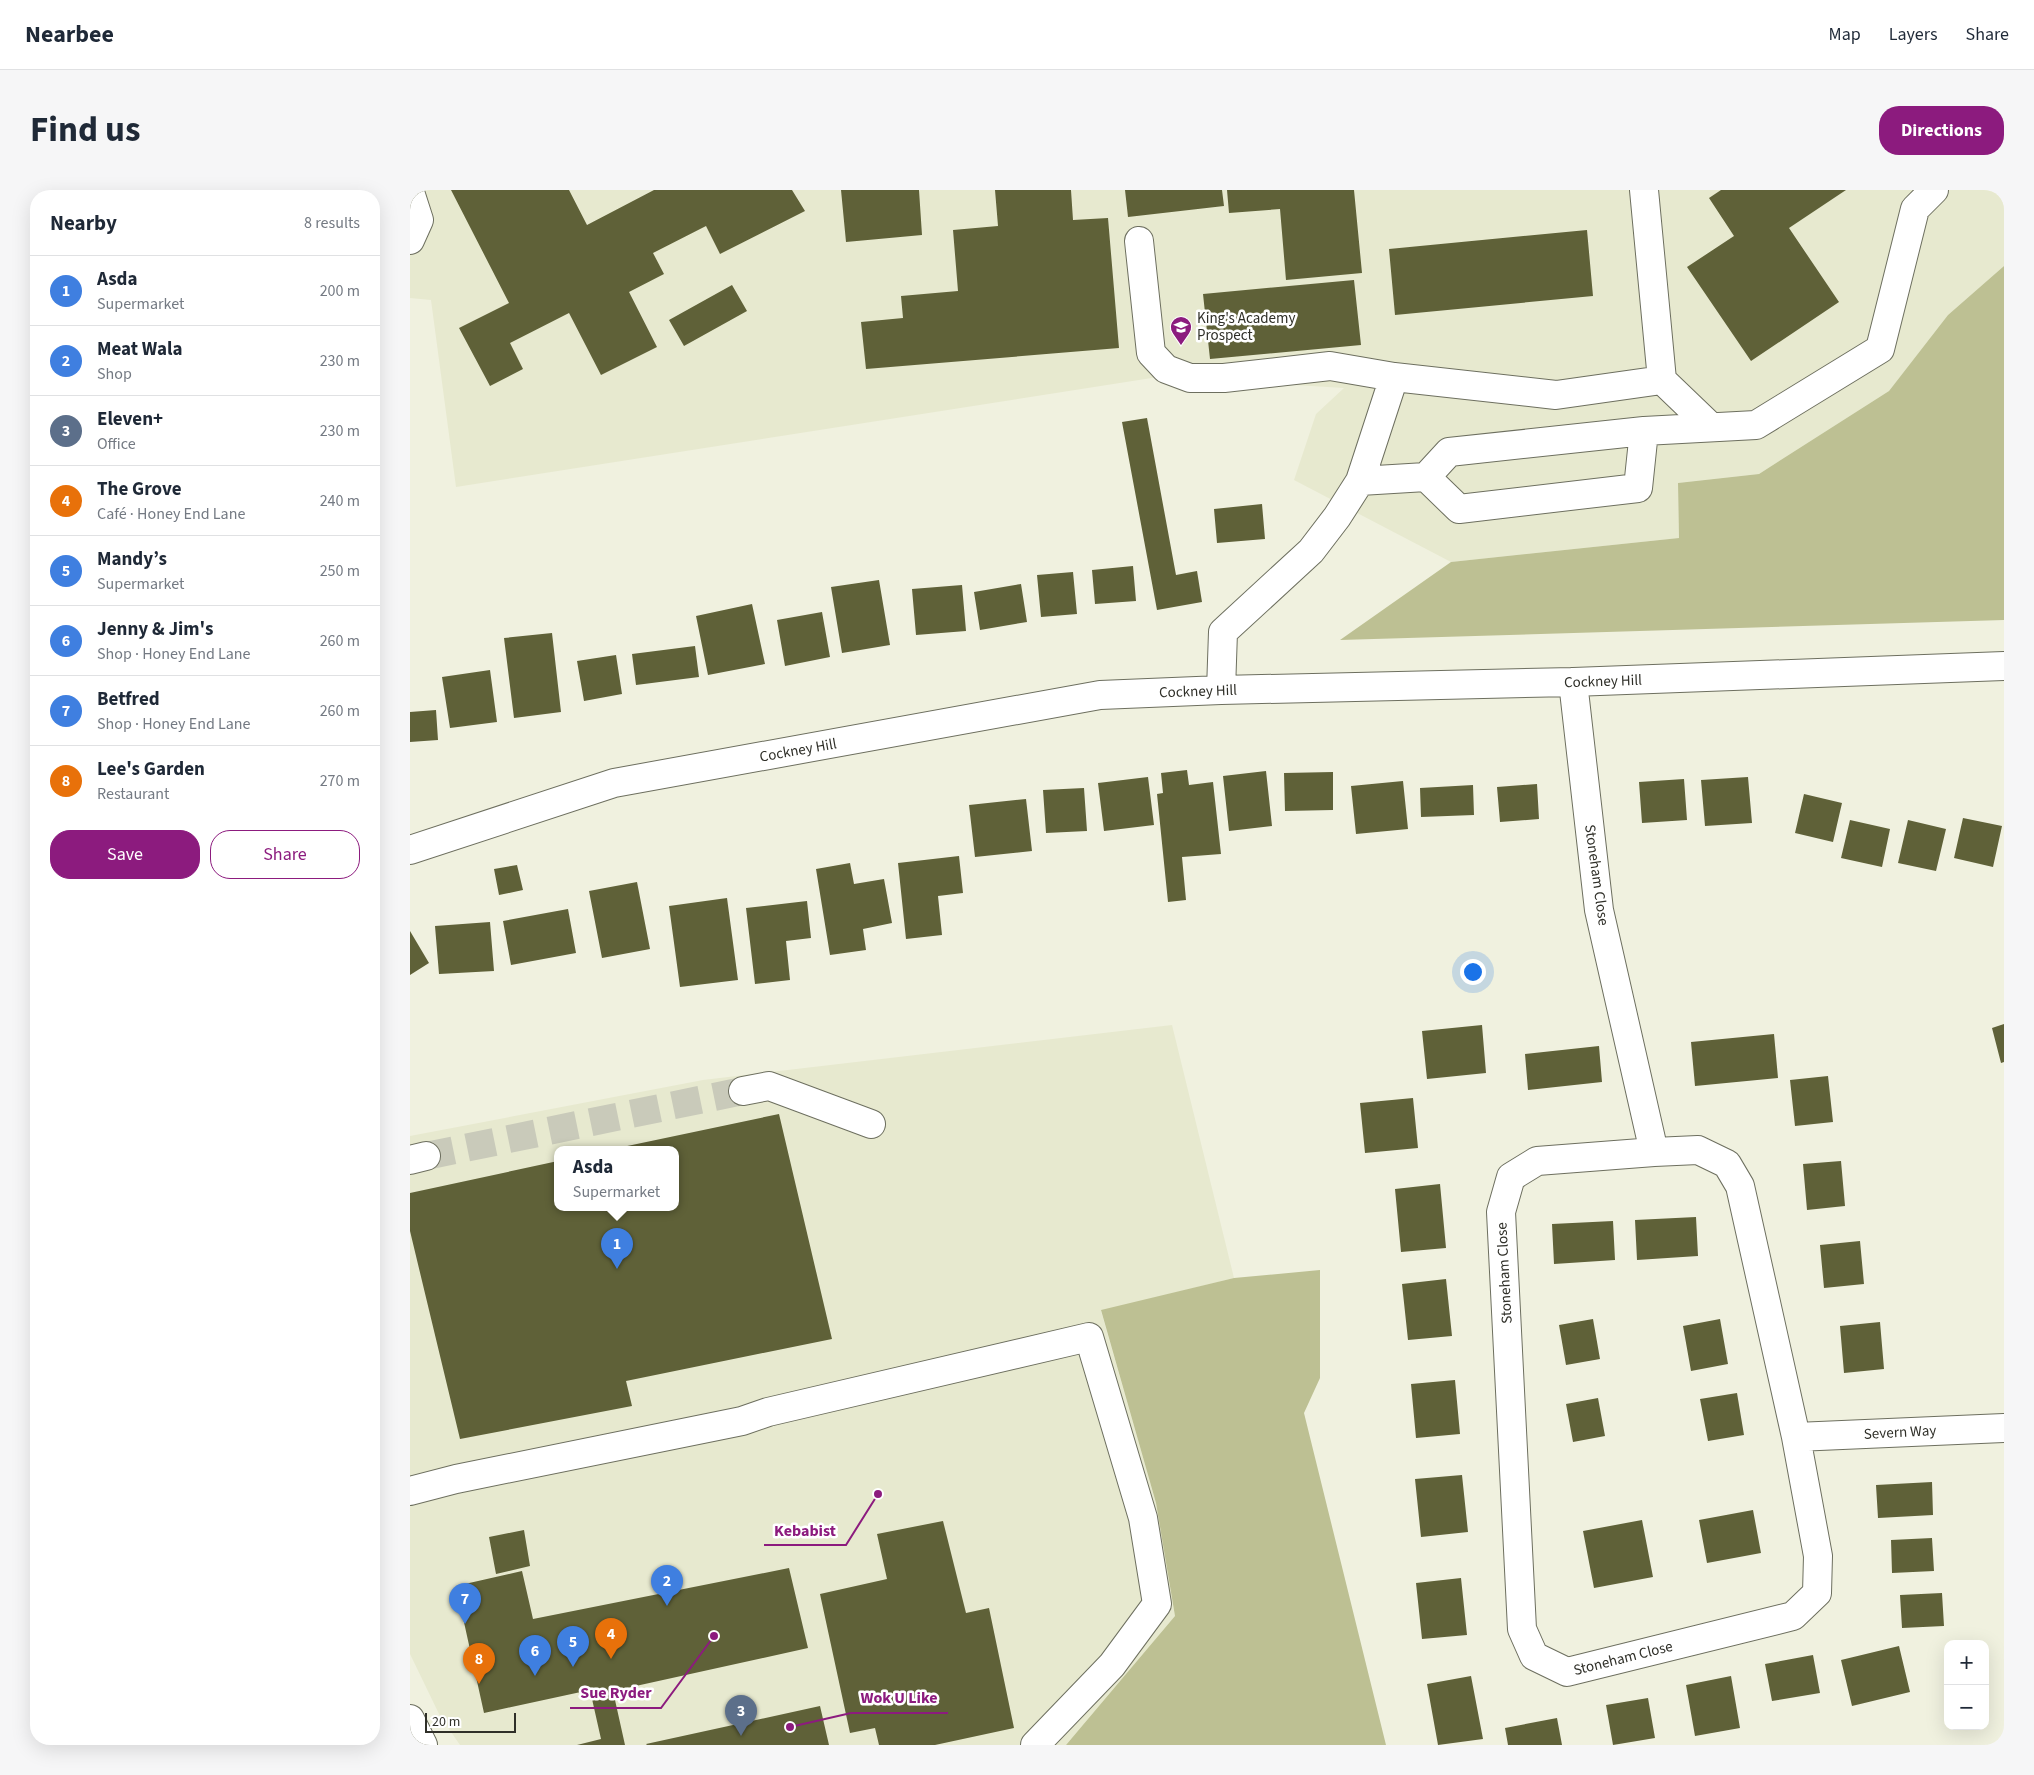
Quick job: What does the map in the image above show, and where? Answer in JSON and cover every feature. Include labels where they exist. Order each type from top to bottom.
[{"type":"street","points":[[1644,190],[1662,380],[1712,427]]},
{"type":"street","points":[[1360,480],[1426,477],[1449,452],[1644,431],[1756,424],[1880,348],[1915,209],[1934,190]]},
{"type":"street","points":[[410,192],[420,220],[410,240]]},
{"type":"street","points":[[1139,241],[1151,353],[1166,369],[1190,378],[1224,378],[1330,366],[1394,377],[1556,395],[1662,380]]},
{"type":"street","points":[[1221,690],[1223,632],[1311,551],[1360,480],[1394,377]]},
{"type":"street","points":[[1426,477],[1459,508],[1638,488],[1644,431]]},
{"type":"street","name":"Cockney Hill","points":[[410,850],[614,783],[1100,695],[1221,690],[1572,682],[2004,666]]},
{"type":"street","name":"Stoneham Close","points":[[1572,682],[1600,910],[1654,1152]]},
{"type":"street","points":[[743,1091],[769,1086],[871,1124]]},
{"type":"street","name":"Stoneham Close","points":[[1698,1150],[1727,1164],[1740,1186],[1796,1437],[1818,1556],[1817,1593],[1793,1616],[1567,1672],[1534,1656],[1522,1629],[1501,1212],[1511,1177],[1537,1161],[1654,1152],[1698,1150]]},
{"type":"street","points":[[410,1491],[456,1479],[742,1421],[768,1412],[1089,1337],[1143,1518],[1157,1604],[1112,1665],[1035,1745]]},
{"type":"street","name":"Severn Way","points":[[1796,1437],[2004,1428]]},
{"type":"street","points":[[410,1719],[423,1745]]},
{"type":"shaded area","name":"King's Academy Prospect","points":[[410,190],[2004,190],[2004,266],[1948,315],[1889,391],[1759,474],[1678,483],[1679,538],[1451,562],[1294,480],[1316,414],[1344,388],[1158,377],[456,487],[431,300],[410,298]]},
{"type":"shaded area","points":[[1172,1025],[1234,1278],[1101,1311],[1156,1503],[1175,1616],[1066,1745],[460,1745],[440,1716],[410,1654],[410,1136],[703,1080]]},
{"type":"green space","points":[[2004,266],[2004,620],[1340,640],[1451,562],[1679,538],[1678,483],[1759,474],[1889,391],[1948,315]]},
{"type":"green space","points":[[1320,1270],[1320,1378],[1304,1413],[1386,1745],[1066,1745],[1175,1616],[1156,1503],[1101,1310],[1234,1278]]},
{"type":"building","points":[[451,190],[569,190],[587,225],[654,190],[792,190],[805,211],[720,254],[706,226],[653,253],[664,274],[629,292],[657,347],[601,375],[569,313],[510,343],[523,369],[490,386],[459,328],[509,303]]},
{"type":"building","points":[[841,190],[919,190],[922,235],[846,242]]},
{"type":"building","points":[[995,190],[1071,190],[1073,220],[1108,218],[1119,348],[866,369],[861,322],[903,318],[901,296],[958,291],[953,230],[998,226]]},
{"type":"building","points":[[1125,190],[1222,190],[1224,206],[1128,217]]},
{"type":"building","points":[[1227,190],[1354,190],[1362,273],[1286,280],[1280,209],[1229,213]]},
{"type":"building","points":[[1721,190],[1846,190],[1789,228],[1839,302],[1751,361],[1687,267],[1734,236],[1709,198]]},
{"type":"building","points":[[1587,230],[1593,296],[1395,315],[1389,249]]},
{"type":"building","points":[[1354,280],[1361,345],[1210,359],[1203,294]]},
{"type":"building","points":[[732,285],[747,311],[684,346],[669,320]]},
{"type":"building","points":[[1147,418],[1176,575],[1197,571],[1202,602],[1157,610],[1122,422]]},
{"type":"building","points":[[1262,504],[1265,539],[1217,543],[1214,509]]},
{"type":"building","points":[[1133,566],[1136,601],[1095,604],[1092,570]]},
{"type":"building","points":[[1073,572],[1077,614],[1041,617],[1037,575]]},
{"type":"building","points":[[879,580],[890,645],[842,653],[831,587]]},
{"type":"building","points":[[1021,584],[1027,622],[980,630],[974,592]]},
{"type":"building","points":[[962,585],[966,631],[916,635],[912,589]]},
{"type":"building","points":[[752,604],[765,664],[708,675],[696,616]]},
{"type":"building","points":[[822,612],[830,657],[785,666],[777,620]]},
{"type":"building","points":[[552,633],[561,712],[514,718],[504,638]]},
{"type":"building","points":[[695,646],[699,677],[636,685],[632,654]]},
{"type":"building","points":[[616,655],[622,694],[584,701],[577,661]]},
{"type":"building","points":[[490,670],[497,722],[450,728],[442,677]]},
{"type":"building","points":[[436,710],[438,740],[410,742],[410,712]]},
{"type":"building","points":[[1187,770],[1189,785],[1213,782],[1221,854],[1182,857],[1186,900],[1168,902],[1157,794],[1163,793],[1161,773]]},
{"type":"building","points":[[1266,771],[1272,826],[1229,831],[1223,776]]},
{"type":"building","points":[[1333,772],[1333,810],[1285,811],[1284,773]]},
{"type":"building","points":[[1148,777],[1154,825],[1104,831],[1098,783]]},
{"type":"building","points":[[1748,777],[1752,823],[1705,826],[1701,780]]},
{"type":"building","points":[[1684,779],[1687,820],[1642,823],[1639,782]]},
{"type":"building","points":[[1403,781],[1408,829],[1356,834],[1351,786]]},
{"type":"building","points":[[1537,784],[1539,819],[1500,822],[1497,787]]},
{"type":"building","points":[[1473,785],[1474,815],[1421,817],[1420,788]]},
{"type":"building","points":[[1084,788],[1087,831],[1046,833],[1043,790]]},
{"type":"building","points":[[1804,794],[1842,803],[1833,842],[1795,833]]},
{"type":"building","points":[[1026,799],[1032,851],[975,857],[969,805]]},
{"type":"building","points":[[1963,818],[2002,826],[1993,867],[1954,858]]},
{"type":"building","points":[[1850,820],[1890,829],[1882,867],[1841,858]]},
{"type":"building","points":[[1908,820],[1946,829],[1936,871],[1898,863]]},
{"type":"building","points":[[959,856],[963,893],[938,896],[942,935],[906,939],[898,863]]},
{"type":"building","points":[[850,863],[854,884],[884,879],[892,923],[863,929],[866,950],[830,955],[816,869]]},
{"type":"building","points":[[517,865],[523,890],[499,895],[494,869]]},
{"type":"building","points":[[637,882],[650,949],[602,958],[589,891]]},
{"type":"building","points":[[727,898],[738,980],[680,987],[669,906]]},
{"type":"building","points":[[807,901],[811,938],[786,941],[790,980],[755,984],[746,908]]},
{"type":"building","points":[[568,909],[576,953],[511,965],[503,921]]},
{"type":"building","points":[[490,922],[494,971],[439,974],[435,926]]},
{"type":"building","points":[[410,931],[429,963],[410,975]]},
{"type":"building","points":[[2004,1024],[2004,1062],[2001,1063],[1992,1028]]},
{"type":"building","points":[[1482,1025],[1486,1073],[1427,1079],[1422,1031]]},
{"type":"building","points":[[1774,1034],[1778,1078],[1695,1086],[1691,1042]]},
{"type":"building","points":[[1599,1046],[1602,1082],[1528,1090],[1525,1054]]},
{"type":"building","points":[[1828,1076],[1833,1122],[1795,1126],[1790,1080]]},
{"type":"building","points":[[1413,1098],[1418,1148],[1365,1153],[1360,1103]]},
{"type":"building","points":[[779,1114],[832,1339],[626,1381],[632,1406],[460,1439],[410,1231],[410,1193],[554,1162],[554,1211],[679,1211],[679,1146],[627,1146]]},
{"type":"building","points":[[1841,1161],[1845,1206],[1807,1210],[1803,1164]]},
{"type":"building","points":[[1440,1184],[1446,1248],[1401,1252],[1395,1189]]},
{"type":"building","points":[[1696,1217],[1698,1256],[1637,1260],[1635,1220]]},
{"type":"building","points":[[1613,1221],[1615,1260],[1554,1264],[1552,1224]]},
{"type":"building","points":[[1860,1241],[1864,1284],[1824,1288],[1820,1245]]},
{"type":"building","points":[[1446,1279],[1452,1336],[1408,1340],[1402,1284]]},
{"type":"building","points":[[1593,1319],[1600,1359],[1566,1365],[1559,1325]]},
{"type":"building","points":[[1720,1319],[1728,1364],[1691,1371],[1683,1326]]},
{"type":"building","points":[[1880,1322],[1884,1369],[1844,1373],[1840,1326]]},
{"type":"building","points":[[1455,1380],[1460,1434],[1416,1438],[1411,1384]]},
{"type":"building","points":[[1737,1393],[1744,1435],[1708,1441],[1700,1399]]},
{"type":"building","points":[[1598,1398],[1605,1436],[1573,1442],[1566,1404]]},
{"type":"building","points":[[1462,1475],[1468,1532],[1421,1537],[1415,1479]]},
{"type":"building","points":[[1932,1482],[1933,1515],[1878,1518],[1876,1485]]},
{"type":"building","points":[[1753,1510],[1761,1553],[1707,1563],[1699,1520]]},
{"type":"building","points":[[1642,1520],[1653,1577],[1594,1588],[1583,1531]]},
{"type":"building","points":[[943,1521],[966,1613],[989,1608],[1014,1728],[935,1745],[879,1745],[875,1728],[850,1733],[820,1594],[887,1579],[877,1534]]},
{"type":"building","points":[[524,1530],[530,1566],[496,1574],[489,1537]]},
{"type":"building","points":[[1932,1538],[1934,1571],[1892,1573],[1891,1540]]},
{"type":"building","points":[[789,1568],[808,1648],[613,1691],[625,1745],[577,1745],[601,1739],[590,1690],[484,1713],[456,1586],[522,1571],[533,1619]]},
{"type":"building","points":[[1461,1578],[1467,1635],[1422,1639],[1416,1583]]},
{"type":"building","points":[[1942,1593],[1944,1626],[1902,1628],[1900,1595]]},
{"type":"building","points":[[1899,1646],[1910,1692],[1852,1706],[1841,1660]]},
{"type":"building","points":[[1813,1655],[1820,1693],[1772,1701],[1765,1664]]},
{"type":"building","points":[[1471,1676],[1483,1739],[1438,1745],[1427,1684]]},
{"type":"building","points":[[1731,1676],[1740,1728],[1695,1736],[1686,1685]]},
{"type":"building","points":[[1648,1698],[1655,1738],[1613,1745],[1606,1705]]},
{"type":"building","points":[[820,1706],[829,1745],[646,1744]]},
{"type":"building","points":[[1557,1718],[1562,1745],[1508,1745],[1505,1728]]},
{"type":"tunnel","points":[[426,1156],[743,1091]]},
{"type":"place","name":"King's Academy Prospect","points":[[1181,346]]},
{"type":"place","name":"Asda","points":[[617,1269]]},
{"type":"place","name":"Kebabist","points":[[878,1494]]},
{"type":"place","name":"Meat Wala","points":[[667,1606]]},
{"type":"place","name":"Betfred","points":[[465,1624]]},
{"type":"place","name":"Sue Ryder","points":[[714,1636]]},
{"type":"place","name":"The Grove","points":[[611,1659]]},
{"type":"place","name":"Mandy’s","points":[[573,1667]]},
{"type":"place","name":"Jenny & Jim's","points":[[535,1676]]},
{"type":"place","name":"Lee's Garden","points":[[479,1684]]},
{"type":"place","name":"Wok U Like","points":[[790,1727]]},
{"type":"place","name":"Eleven+","points":[[741,1736]]}]
